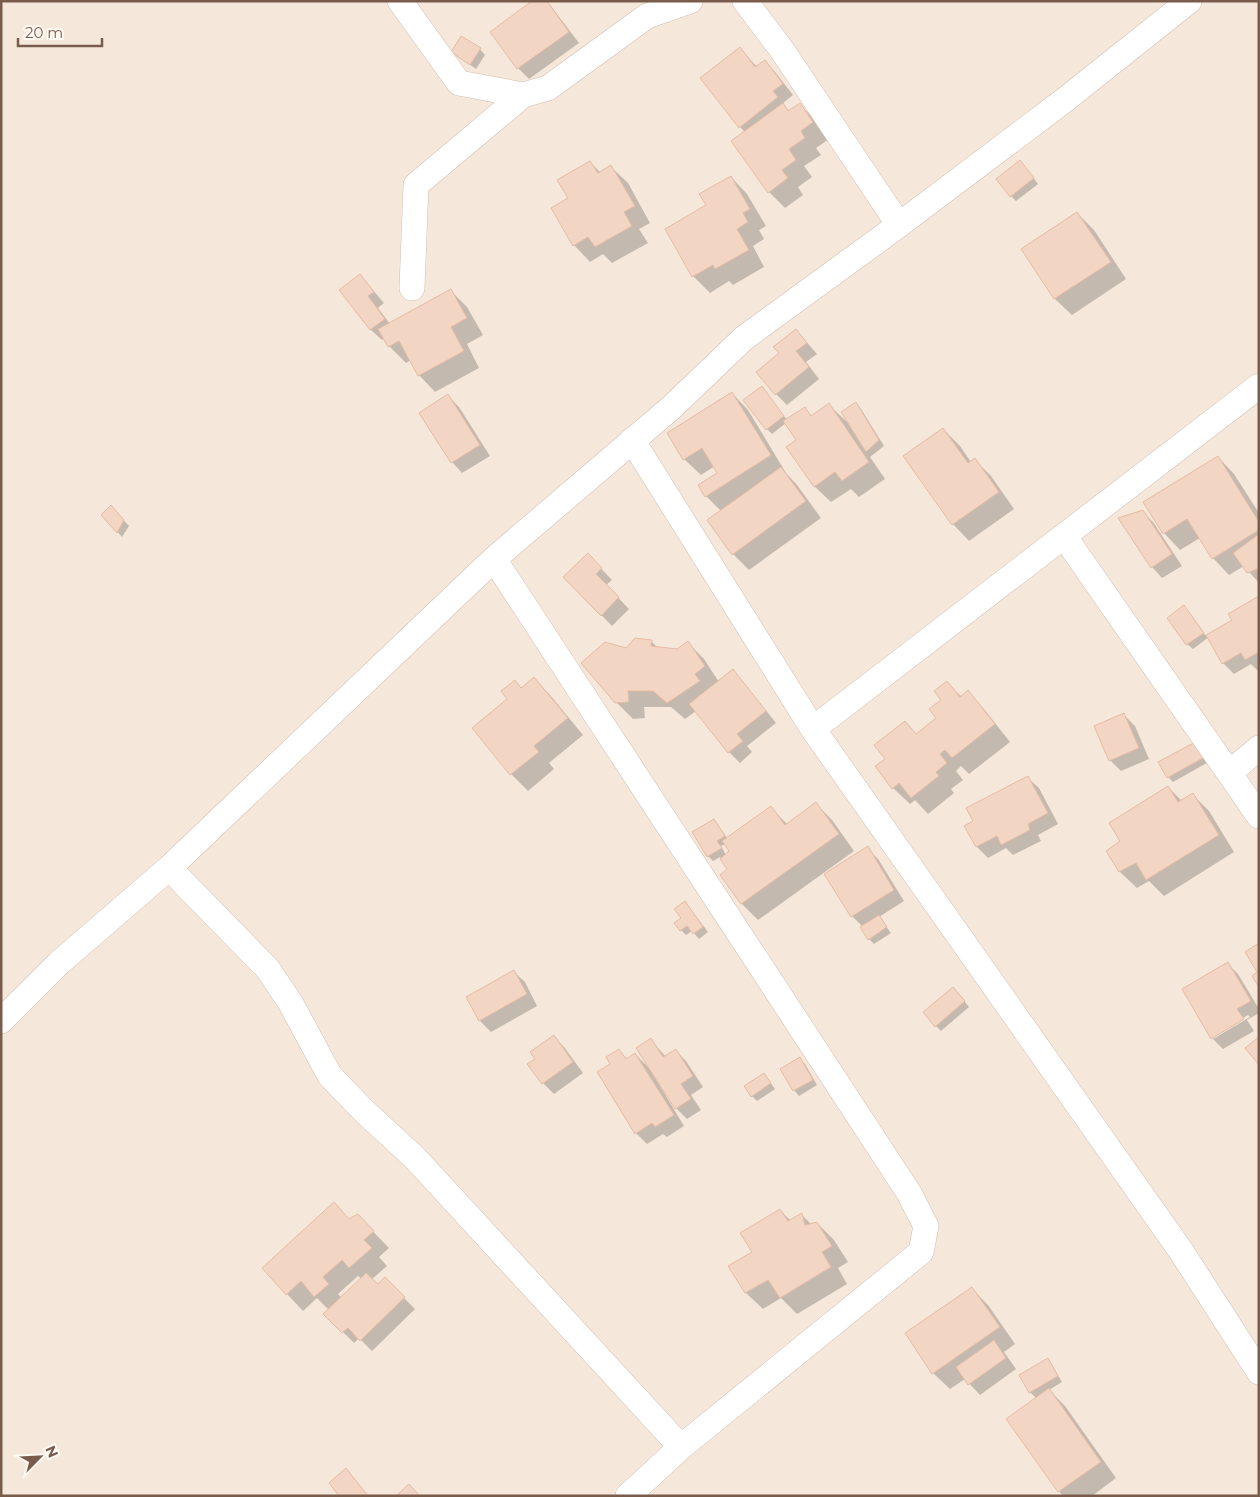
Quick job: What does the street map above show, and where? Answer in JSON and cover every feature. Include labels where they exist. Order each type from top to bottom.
[{"type":"street","points":[[400,1],[459,83],[523,95]]},
{"type":"street","points":[[412,288],[416,185],[523,95],[548,88],[647,16],[690,1]]},
{"type":"street","points":[[745,1],[782,50],[899,225]]},
{"type":"street","points":[[1,1020],[59,963],[169,868],[494,559],[672,407],[744,338],[899,225],[1066,99],[1189,1]]},
{"type":"street","points":[[814,729],[1259,386]]},
{"type":"street","points":[[632,440],[814,729],[1181,1251],[1259,1372]]},
{"type":"street","points":[[1064,536],[1259,816]]},
{"type":"street","points":[[494,559],[909,1193],[926,1226],[921,1252],[681,1447],[628,1496]]},
{"type":"street","points":[[1229,773],[1259,748]]},
{"type":"street","points":[[169,868],[267,968],[290,1002],[330,1076],[365,1112],[415,1158],[681,1447]]},
{"type":"shaded area","points":[[1,1],[1259,1],[1259,1496],[1,1496]]},
{"type":"building","points":[[532,1],[547,1],[569,32],[517,69],[490,32]]},
{"type":"building","points":[[461,36],[481,48],[470,65],[451,52]]},
{"type":"building","points":[[740,47],[755,67],[765,60],[783,84],[773,91],[778,97],[739,128],[700,78]]},
{"type":"building","points":[[783,103],[788,111],[800,103],[813,122],[801,131],[805,138],[789,149],[796,160],[782,170],[788,178],[768,193],[731,141]]},
{"type":"building","points":[[1020,160],[1034,178],[1010,197],[996,179]]},
{"type":"building","points":[[590,161],[598,173],[611,165],[635,206],[624,212],[632,226],[595,247],[588,237],[573,246],[551,208],[568,198],[557,180]]},
{"type":"building","points":[[731,176],[750,209],[743,213],[748,222],[737,229],[749,250],[715,269],[713,265],[692,277],[665,229],[706,205],[699,194]]},
{"type":"building","points":[[1077,212],[1111,262],[1054,299],[1021,249]]},
{"type":"building","points":[[360,274],[374,292],[368,296],[385,319],[370,330],[339,290]]},
{"type":"building","points":[[451,289],[467,318],[451,327],[464,351],[418,376],[399,341],[388,347],[378,329]]},
{"type":"building","points":[[796,329],[807,343],[796,351],[809,367],[775,395],[756,372],[779,353],[773,347]]},
{"type":"building","points":[[762,386],[784,416],[766,430],[743,400]]},
{"type":"building","points":[[732,392],[771,455],[705,497],[698,485],[717,473],[702,448],[683,460],[667,433]]},
{"type":"building","points":[[448,394],[480,445],[451,463],[419,413]]},
{"type":"building","points":[[856,402],[879,440],[866,452],[841,412]]},
{"type":"building","points":[[829,403],[869,462],[842,481],[835,472],[814,487],[786,447],[796,440],[783,421],[805,407],[811,416]]},
{"type":"building","points":[[943,428],[968,463],[975,458],[999,492],[952,525],[903,456]]},
{"type":"building","points":[[1218,456],[1259,522],[1259,530],[1212,559],[1187,519],[1163,534],[1143,502]]},
{"type":"building","points":[[781,467],[806,501],[732,555],[707,520]]},
{"type":"building","points":[[111,505],[124,520],[117,533],[101,515]]},
{"type":"building","points":[[1143,510],[1172,554],[1151,568],[1118,518]]},
{"type":"building","points":[[1259,534],[1259,571],[1257,569],[1247,573],[1233,553]]},
{"type":"building","points":[[588,553],[602,568],[596,574],[619,597],[601,616],[563,577]]},
{"type":"building","points":[[1259,596],[1259,652],[1245,660],[1241,653],[1222,664],[1206,635],[1232,620],[1228,614]]},
{"type":"building","points":[[1184,605],[1204,633],[1186,645],[1167,618]]},
{"type":"building","points":[[635,638],[652,640],[651,646],[677,649],[688,641],[705,666],[695,674],[700,681],[667,703],[653,691],[628,691],[629,702],[615,703],[581,663],[605,642],[626,648]]},
{"type":"building","points":[[733,669],[766,711],[737,734],[743,741],[728,753],[689,704]]},
{"type":"building","points":[[534,677],[568,718],[534,746],[539,752],[510,775],[472,728],[507,699],[501,691],[515,680],[521,688]]},
{"type":"building","points":[[947,681],[960,697],[968,690],[995,724],[952,758],[945,750],[940,754],[947,763],[936,772],[939,776],[911,798],[899,783],[892,789],[875,766],[885,759],[874,745],[905,721],[916,734],[936,718],[929,709],[941,700],[934,691]]},
{"type":"building","points":[[1124,713],[1139,748],[1109,761],[1094,726]]},
{"type":"building","points":[[1201,739],[1210,754],[1167,778],[1158,762]]},
{"type":"building","points":[[1028,776],[1048,813],[1028,824],[1030,830],[1001,845],[997,836],[976,847],[964,826],[973,821],[966,808]]},
{"type":"building","points":[[1168,786],[1178,802],[1193,793],[1219,835],[1146,880],[1136,863],[1119,872],[1106,851],[1120,841],[1109,823]]},
{"type":"building","points":[[816,802],[839,834],[741,904],[720,875],[727,869],[720,859],[729,851],[722,841],[771,806],[785,825]]},
{"type":"building","points":[[714,819],[725,836],[717,841],[722,848],[707,857],[692,832]]},
{"type":"building","points":[[868,846],[894,890],[851,917],[824,874]]},
{"type":"building","points":[[685,901],[703,927],[693,934],[687,926],[680,931],[674,923],[681,918],[674,909]]},
{"type":"building","points":[[879,915],[887,927],[868,940],[860,927]]},
{"type":"building","points":[[1259,943],[1258,986],[1252,976],[1257,972],[1245,952]]},
{"type":"building","points":[[1228,962],[1251,1001],[1237,1009],[1244,1019],[1211,1039],[1182,989]]},
{"type":"building","points":[[514,970],[527,994],[479,1021],[466,997]]},
{"type":"building","points":[[953,987],[965,1001],[935,1027],[923,1012]]},
{"type":"building","points":[[554,1035],[573,1062],[542,1084],[527,1064],[535,1059],[530,1052]]},
{"type":"building","points":[[1259,1037],[1259,1065],[1245,1048]]},
{"type":"building","points":[[651,1038],[663,1057],[676,1049],[693,1076],[681,1084],[691,1099],[675,1109],[636,1048]]},
{"type":"building","points":[[619,1049],[626,1059],[635,1053],[674,1115],[655,1127],[652,1123],[635,1134],[597,1072],[610,1064],[606,1057]]},
{"type":"building","points":[[800,1057],[813,1080],[793,1091],[780,1069]]},
{"type":"building","points":[[764,1073],[771,1083],[751,1097],[744,1086]]},
{"type":"building","points":[[334,1202],[349,1219],[358,1214],[374,1231],[364,1240],[372,1248],[349,1268],[342,1260],[323,1277],[329,1284],[314,1297],[301,1281],[286,1295],[262,1268]]},
{"type":"building","points":[[780,1209],[788,1221],[802,1213],[805,1225],[817,1222],[832,1246],[822,1252],[831,1267],[780,1298],[768,1280],[745,1293],[728,1266],[752,1252],[740,1233]]},
{"type":"building","points":[[366,1273],[378,1284],[385,1277],[405,1297],[360,1341],[348,1328],[342,1333],[323,1314]]},
{"type":"building","points":[[972,1287],[1000,1327],[932,1374],[905,1333]]},
{"type":"building","points":[[994,1340],[1006,1358],[968,1385],[956,1367]]},
{"type":"building","points":[[1048,1358],[1058,1376],[1029,1393],[1019,1375]]},
{"type":"building","points":[[1049,1388],[1101,1462],[1058,1492],[1006,1419]]},
{"type":"building","points":[[346,1468],[368,1496],[339,1496],[329,1483]]},
{"type":"building","points":[[409,1484],[420,1496],[396,1496]]}]
